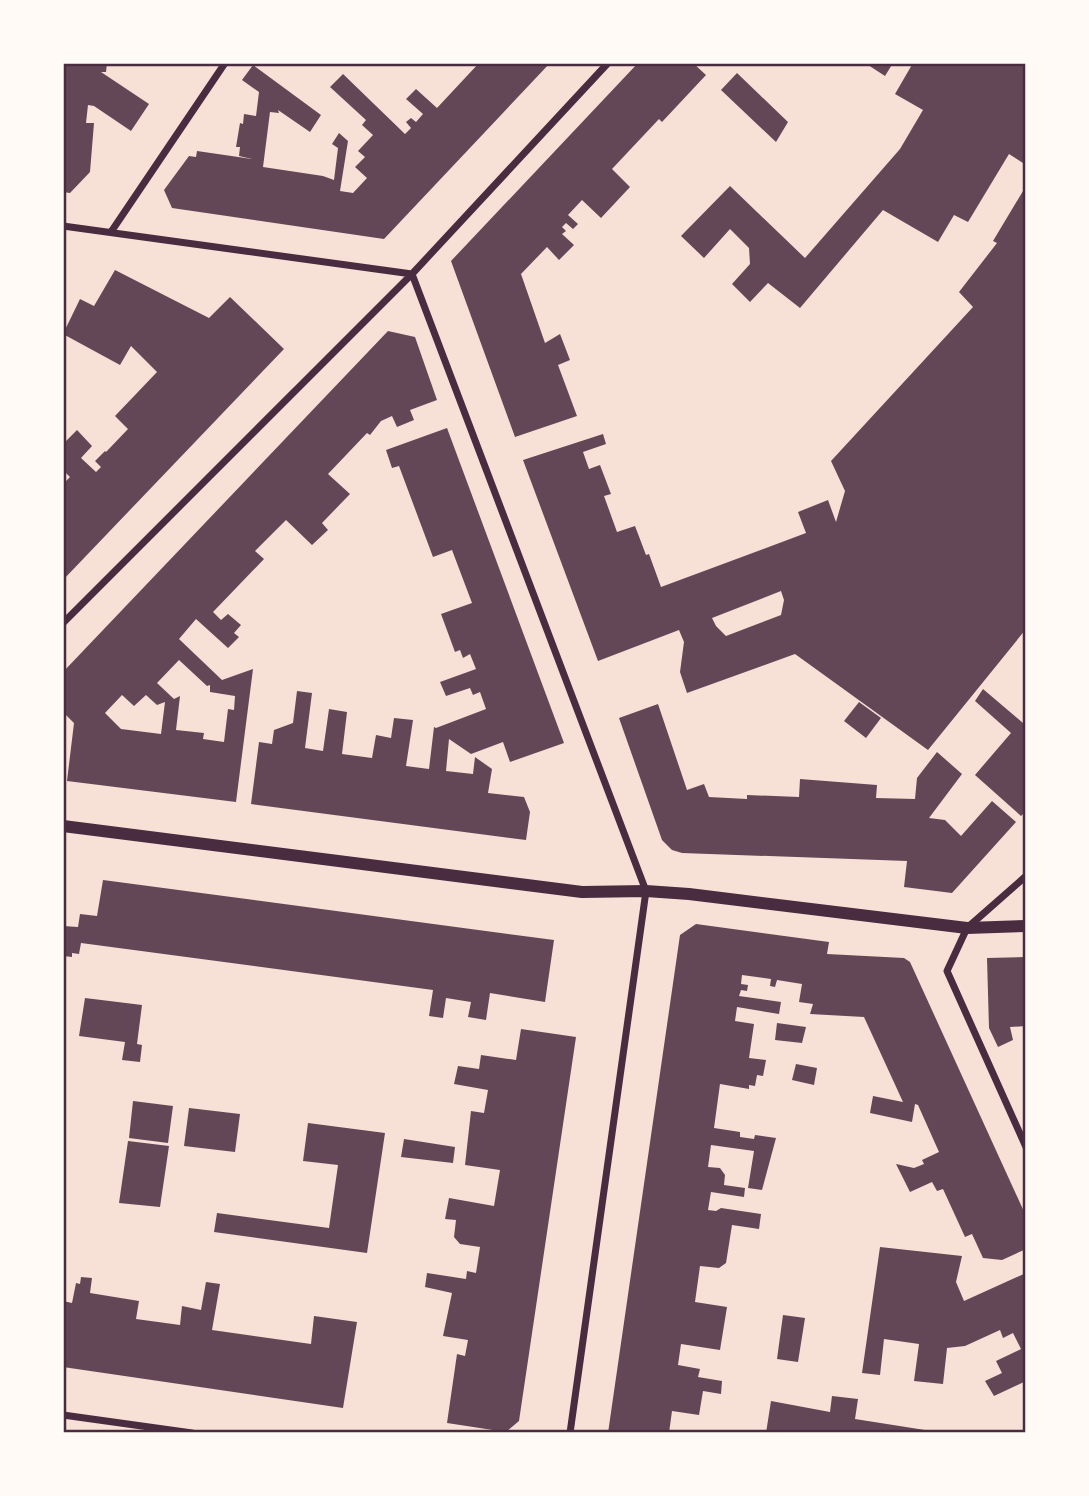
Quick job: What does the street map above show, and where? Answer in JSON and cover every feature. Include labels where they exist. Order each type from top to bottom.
[{"type":"street","points":[[111,232],[225,63]]},
{"type":"street","points":[[63,623],[412,274],[608,63]]},
{"type":"street","points":[[63,226],[412,274]]},
{"type":"street","points":[[412,274],[646,891],[570,1433]]},
{"type":"street","points":[[63,826],[582,892],[646,891],[689,894],[967,928],[1026,926]]},
{"type":"street","points":[[1026,876],[967,928],[947,971],[1026,1147]]},
{"type":"street","points":[[63,1415],[192,1433]]},
{"type":"building","points":[[63,63],[107,63],[106,72],[101,72],[149,104],[131,131],[94,106],[88,105],[86,123],[94,123],[90,172],[70,193],[63,192]]},
{"type":"building","points":[[479,63],[550,63],[384,239],[172,208],[164,190],[189,156],[196,157],[197,151],[252,159],[239,156],[240,147],[236,147],[244,114],[256,116],[259,92],[242,80],[253,65],[321,115],[310,132],[278,110],[279,113],[270,112],[263,167],[334,180],[338,148],[332,144],[339,133],[348,141],[340,191],[353,193],[367,178],[355,167],[365,157],[358,151],[373,135],[362,125],[366,120],[330,87],[343,74],[405,134],[411,128],[406,122],[411,118],[416,122],[423,114],[406,99],[416,89],[437,108]]},
{"type":"building","points":[[638,63],[693,63],[706,75],[662,122],[659,119],[612,169],[630,187],[601,218],[582,200],[568,215],[578,224],[573,229],[566,223],[562,227],[566,231],[562,234],[574,245],[559,260],[547,247],[521,274],[545,343],[560,334],[570,360],[558,365],[577,416],[515,437],[451,261]]},
{"type":"building","points":[[865,63],[893,63],[885,76]]},
{"type":"building","points":[[913,63],[1026,63],[1026,165],[1009,154],[968,222],[954,215],[938,242],[883,210],[800,308],[768,283],[750,302],[732,284],[750,264],[749,248],[730,229],[704,258],[681,236],[730,186],[805,258],[900,149],[923,110],[895,94]]},
{"type":"building","points":[[737,73],[788,122],[776,142],[721,90]]},
{"type":"building","points":[[1026,186],[1026,629],[928,750],[795,654],[687,693],[680,672],[684,642],[679,630],[598,661],[523,460],[603,434],[606,444],[583,452],[589,469],[600,465],[611,494],[604,496],[617,532],[635,526],[661,587],[806,533],[798,512],[828,500],[836,522],[845,491],[831,461],[973,307],[959,292],[997,243],[993,241]],"holes":[[[781,591],[784,600],[781,615],[726,636],[712,618]]]},
{"type":"building","points":[[115,270],[209,318],[230,297],[284,349],[63,580],[63,484],[70,477],[63,470],[63,440],[65,442],[77,430],[92,446],[81,458],[96,472],[101,467],[95,461],[128,429],[115,416],[157,372],[131,346],[120,365],[63,334],[80,299],[94,306]]},
{"type":"building","points":[[388,331],[415,337],[437,400],[410,410],[414,420],[397,427],[392,416],[381,421],[370,435],[367,433],[328,474],[350,494],[322,523],[328,530],[312,545],[286,520],[255,551],[264,559],[213,612],[221,620],[228,614],[241,625],[234,633],[239,637],[228,648],[196,619],[179,639],[222,680],[253,669],[236,802],[67,781],[74,723],[63,712],[63,672]],"holes":[[[179,660],[207,686],[210,685],[210,692],[235,696],[234,710],[228,709],[224,742],[203,739],[204,733],[176,730],[180,696],[174,699],[157,683]],[[122,695],[134,706],[146,695],[157,705],[165,702],[161,734],[121,729],[105,713]]]},
{"type":"building","points":[[447,428],[564,743],[510,762],[503,742],[471,754],[449,739],[446,771],[473,774],[475,757],[492,769],[488,793],[524,797],[530,812],[526,840],[251,804],[259,742],[272,744],[274,730],[293,723],[297,691],[312,693],[305,748],[323,751],[329,709],[347,712],[342,754],[372,758],[376,735],[391,738],[394,718],[413,720],[406,766],[429,769],[434,727],[486,709],[480,692],[473,695],[470,688],[446,696],[440,682],[476,669],[470,654],[463,658],[460,650],[455,652],[441,614],[472,603],[452,550],[433,557],[399,466],[392,468],[386,450]]},
{"type":"building","points":[[983,689],[1023,723],[1026,720],[1026,811],[1021,816],[975,775],[1011,733],[975,701]]},
{"type":"building","points":[[859,702],[881,718],[866,738],[844,721]]},
{"type":"building","points":[[658,704],[687,790],[704,784],[709,797],[799,797],[800,779],[877,785],[876,798],[915,799],[917,778],[937,752],[962,774],[929,818],[945,820],[961,836],[992,801],[1016,822],[952,893],[904,887],[907,861],[682,853],[672,850],[662,840],[619,718]]},
{"type":"building","points":[[103,880],[554,940],[545,1002],[490,993],[486,1020],[468,1017],[471,1002],[446,998],[443,1018],[429,1016],[433,990],[81,943],[79,954],[72,953],[72,957],[63,956],[63,926],[78,927],[80,914],[97,916]]},
{"type":"building","points":[[696,924],[829,942],[827,954],[904,958],[910,962],[1026,1216],[1026,1249],[1002,1260],[983,1258],[972,1234],[965,1237],[943,1189],[937,1191],[932,1182],[910,1192],[896,1164],[914,1168],[924,1164],[922,1160],[939,1152],[918,1105],[915,1104],[912,1122],[870,1113],[873,1096],[903,1102],[864,1017],[810,1014],[813,1004],[799,1002],[802,984],[777,980],[775,987],[770,986],[771,979],[742,975],[741,984],[748,985],[747,991],[741,990],[739,996],[781,1002],[779,1014],[737,1007],[735,1021],[754,1024],[749,1058],[766,1060],[763,1076],[757,1075],[755,1086],[749,1085],[749,1089],[720,1084],[714,1128],[740,1132],[740,1137],[754,1139],[755,1135],[776,1138],[762,1190],[748,1188],[754,1151],[711,1145],[708,1167],[720,1168],[725,1175],[724,1185],[745,1188],[744,1197],[711,1192],[708,1210],[716,1211],[721,1208],[761,1214],[759,1229],[732,1225],[726,1263],[719,1268],[700,1266],[695,1302],[727,1307],[720,1350],[681,1344],[678,1365],[700,1369],[698,1377],[722,1381],[721,1394],[703,1391],[699,1415],[672,1411],[669,1433],[608,1433],[680,935]]},
{"type":"building","points":[[1026,957],[1026,1026],[1010,1027],[1013,1040],[998,1047],[989,1028],[987,958]]},
{"type":"building","points":[[85,998],[142,1005],[137,1044],[142,1045],[140,1062],[122,1060],[125,1042],[79,1036]]},
{"type":"building","points":[[777,1023],[806,1027],[802,1043],[775,1040]]},
{"type":"building","points":[[521,1029],[576,1037],[519,1421],[506,1432],[447,1423],[457,1354],[465,1356],[468,1340],[443,1336],[452,1293],[425,1287],[427,1273],[466,1279],[467,1271],[476,1273],[480,1247],[460,1244],[454,1237],[456,1220],[445,1219],[449,1198],[494,1206],[500,1170],[465,1165],[471,1111],[484,1113],[488,1090],[454,1084],[458,1066],[479,1069],[481,1055],[516,1060]]},
{"type":"building","points":[[796,1064],[817,1068],[814,1085],[792,1080]]},
{"type":"building","points":[[133,1101],[173,1106],[168,1143],[129,1138]]},
{"type":"building","points":[[189,1108],[240,1114],[235,1152],[184,1146]]},
{"type":"building","points":[[308,1123],[385,1133],[367,1253],[214,1232],[217,1213],[329,1228],[338,1165],[303,1161]]},
{"type":"building","points":[[404,1139],[455,1147],[453,1163],[401,1157]]},
{"type":"building","points":[[128,1141],[169,1146],[160,1207],[119,1203]]},
{"type":"building","points":[[880,1247],[962,1256],[956,1282],[964,1301],[1026,1273],[1026,1381],[994,1396],[985,1381],[1002,1373],[996,1361],[1021,1349],[1013,1333],[1003,1338],[1000,1330],[965,1346],[947,1348],[943,1384],[914,1381],[919,1344],[884,1339],[880,1375],[862,1373]]},
{"type":"building","points":[[81,1277],[92,1278],[90,1293],[139,1301],[136,1319],[180,1325],[182,1306],[201,1310],[206,1282],[220,1284],[212,1330],[311,1344],[314,1316],[357,1322],[343,1408],[63,1367],[63,1301],[72,1303],[76,1283],[80,1284]]},
{"type":"building","points":[[783,1315],[805,1318],[798,1362],[777,1359]]},
{"type":"building","points":[[832,1396],[858,1399],[855,1419],[944,1433],[766,1433],[771,1401],[830,1412]]}]
